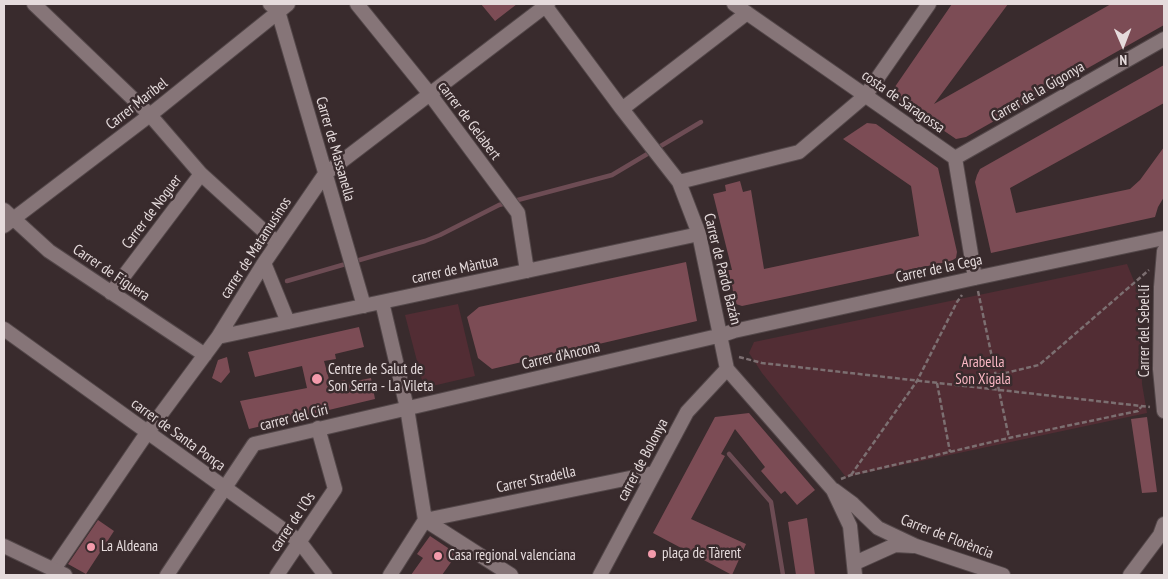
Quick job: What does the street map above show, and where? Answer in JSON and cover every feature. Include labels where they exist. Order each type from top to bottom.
[{"type":"street","points":[[34,4],[150,116],[201,174],[278,243]]},
{"type":"street","name":"carrer de Gelabert","points":[[357,4],[429,94],[516,209],[527,271]]},
{"type":"street","name":"carrer de Matamusinos","points":[[59,572],[147,433],[218,337],[264,263],[325,174],[546,4]]},
{"type":"street","name":"Carrer de Pardo Bazán","points":[[546,4],[622,109],[679,182],[699,234],[728,369],[831,488]]},
{"type":"street","name":"costa de Saragossa","points":[[734,4],[955,158]]},
{"type":"street","points":[[679,182],[799,152],[865,96],[929,4]]},
{"type":"street","name":"Carrer Maribel","points":[[7,219],[150,116],[279,6]]},
{"type":"street","name":"Carrer de Massanella","points":[[279,6],[325,174],[364,306]]},
{"type":"street","points":[[622,109],[746,13]]},
{"type":"street","name":"Carrer de la Gigonya","points":[[955,158],[1164,39]]},
{"type":"street","points":[[955,158],[975,278]]},
{"type":"street","name":"Carrer de Noguer","points":[[111,293],[201,174]]},
{"type":"street","name":"Carrer de Figuera","points":[[7,219],[111,293],[204,355]]},
{"type":"street","name":"carrer de Màntua","points":[[218,337],[699,234]]},
{"type":"street","name":"Carrer de la Cega","points":[[722,335],[1164,238]]},
{"type":"street","name":"Carrer del Sebel·lí","points":[[1164,251],[1161,287],[1160,368],[1164,408]]},
{"type":"street","points":[[264,263],[288,322]]},
{"type":"street","points":[[382,302],[407,408],[425,520],[390,575]]},
{"type":"street","name":"carrer de Santa Ponça","points":[[4,329],[299,541],[325,575]]},
{"type":"street","name":"Carrer d'Ancona","points":[[407,408],[722,335]]},
{"type":"street","name":"carrer de Bolonya","points":[[600,575],[687,412],[728,369]]},
{"type":"street","name":"carrer del Ciri","points":[[167,575],[254,444],[407,408]]},
{"type":"street","name":"carrer de l'Os","points":[[277,575],[335,489],[318,428]]},
{"type":"street","name":"Carrer Stradella","points":[[425,520],[654,473]]},
{"type":"street","points":[[831,488],[850,526],[855,569],[895,545],[916,546]]},
{"type":"street","name":"Carrer de Florència","points":[[831,488],[853,504],[878,528],[916,546],[1003,575]]},
{"type":"street","points":[[425,520],[511,575]]},
{"type":"street","points":[[1130,575],[1160,535],[1164,524]]},
{"type":"street","points":[[4,546],[59,572]]},
{"type":"path","points":[[997,375],[1039,365],[1164,258]]},
{"type":"path","points":[[975,278],[1009,438]]},
{"type":"path","points":[[831,488],[851,474],[917,380],[957,302],[975,278]]},
{"type":"path","points":[[725,354],[762,363],[1164,408]]},
{"type":"path","points":[[937,383],[950,452]]},
{"type":"path","points":[[851,474],[1138,411],[1142,407]]},
{"type":"green space","name":"Arabella Son Xigala","points":[[1127,264],[1140,296],[1142,384],[1147,413],[846,477],[762,373],[749,353],[754,342]]},
{"type":"green space","points":[[458,304],[475,376],[424,388],[405,315]]},
{"type":"building","points":[[481,4],[517,4],[495,21]]},
{"type":"building","points":[[952,4],[1008,4],[934,104],[1111,4],[1164,4],[1164,25],[966,137],[956,139],[890,94]]},
{"type":"building","points":[[1164,65],[1164,103],[1010,188],[1016,213],[1130,189],[1140,180],[1164,147],[1164,197],[1155,217],[991,253],[975,182],[980,169]]},
{"type":"building","points":[[867,123],[876,124],[938,168],[957,252],[956,258],[951,261],[742,306],[736,304],[728,270],[732,270],[713,194],[726,191],[725,185],[740,181],[743,192],[751,190],[764,269],[919,236],[911,186],[843,139]]},
{"type":"building","points":[[686,262],[697,321],[492,369],[478,358],[467,317],[479,307]]},
{"type":"building","name":"Centre de Salut de Son Serra - La Vileta","points":[[359,327],[364,347],[335,354],[336,359],[324,361],[330,383],[345,380],[346,383],[371,378],[375,399],[249,429],[240,401],[307,388],[302,366],[255,377],[248,352]]},
{"type":"building","points":[[227,357],[230,372],[221,383],[212,378],[218,360]]},
{"type":"building","points":[[749,413],[815,490],[797,505],[785,491],[781,494],[761,471],[765,467],[735,429],[721,454],[725,456],[691,519],[746,544],[732,575],[653,533],[715,417]]},
{"type":"building","points":[[1147,417],[1157,492],[1142,493],[1131,419]]},
{"type":"building","points":[[807,518],[815,575],[796,575],[788,522]]},
{"type":"building","name":"La Aldeana","points":[[98,520],[114,531],[86,574],[68,564]]},
{"type":"building","name":"Casa regional valenciana","points":[[430,536],[457,554],[442,575],[411,575],[423,558],[417,554]]},
{"type":"waterway","points":[[287,281],[425,241],[499,205],[612,175],[701,122]]},
{"type":"waterway","points":[[729,454],[771,502],[783,575]]},
{"type":"place","name":"Centre de Salut de Son Serra - La Vileta","points":[[317,379]]},
{"type":"place","name":"La Aldeana","points":[[91,547]]},
{"type":"place","name":"plaça de Tàrent","points":[[652,554]]},
{"type":"place","name":"Casa regional valenciana","points":[[438,556]]}]
